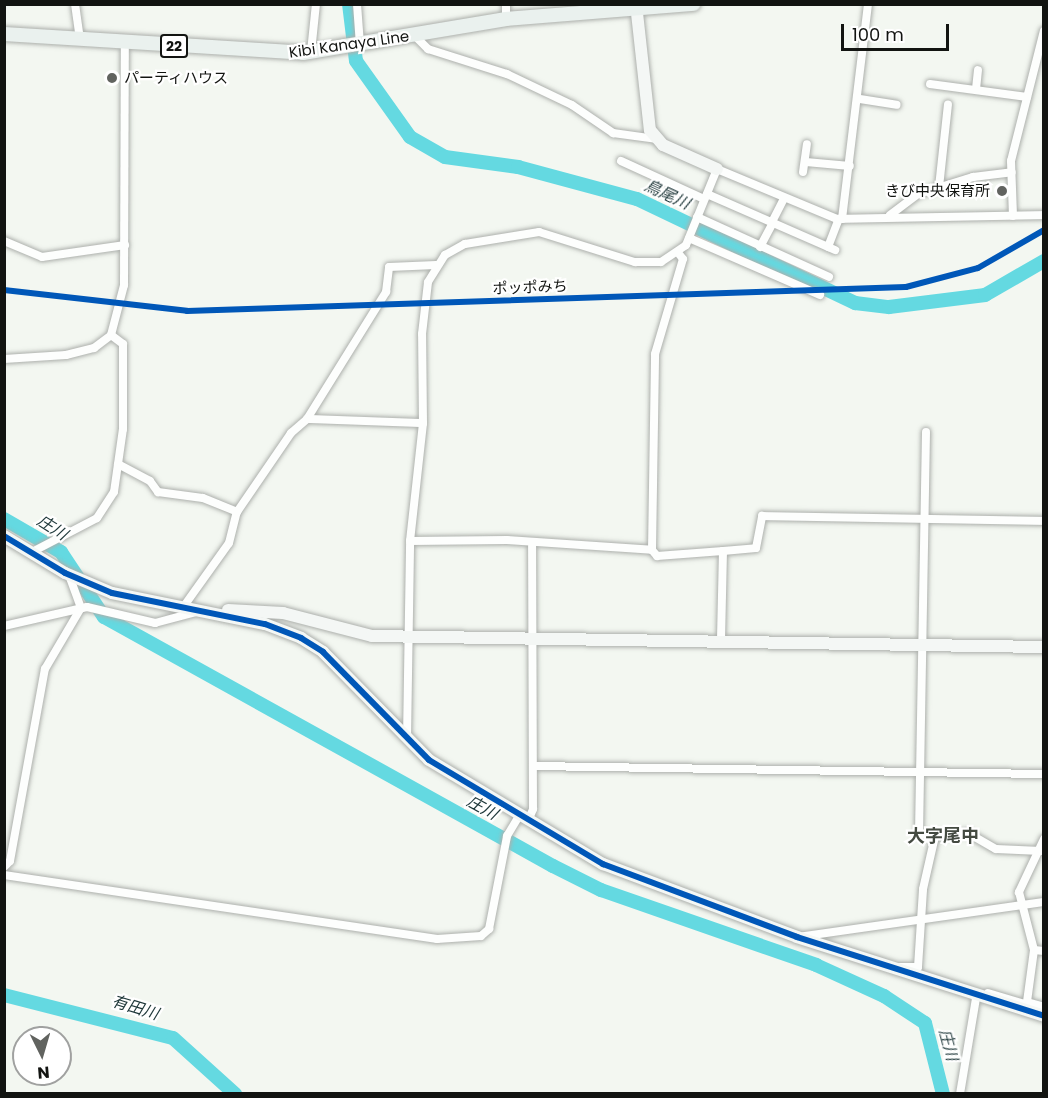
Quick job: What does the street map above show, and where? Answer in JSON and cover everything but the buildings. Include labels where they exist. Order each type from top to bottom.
[{"type":"main road","name":"Kibi Kanaya Line","points":[[4,34],[125,43],[310,52],[506,19],[693,4]]},
{"type":"street","points":[[75,4],[80,40]]},
{"type":"street","points":[[310,52],[316,4]]},
{"type":"street","points":[[357,4],[359,45]]},
{"type":"street","points":[[506,4],[506,19]]},
{"type":"street","points":[[621,161],[831,248],[841,219],[850,166],[860,99],[868,4]]},
{"type":"street","points":[[637,7],[645,114],[656,139]]},
{"type":"street","points":[[1013,216],[1012,172],[1027,97],[1044,31]]},
{"type":"street","points":[[414,35],[428,49],[507,74],[572,105],[613,133],[656,139],[784,198],[841,219],[889,215],[1044,215]]},
{"type":"street","points":[[4,359],[66,355],[94,348],[111,334],[124,285],[125,43]]},
{"type":"street","points":[[976,89],[978,70]]},
{"type":"street","points":[[930,84],[1027,97]]},
{"type":"street","points":[[860,99],[897,105]]},
{"type":"street","points":[[939,188],[948,104]]},
{"type":"street","points":[[803,172],[807,144]]},
{"type":"street","points":[[806,162],[850,166]]},
{"type":"street","points":[[407,739],[412,637],[411,541],[423,423],[422,334],[428,282],[436,265],[465,244],[539,232],[643,263],[678,254],[690,236],[717,169]]},
{"type":"street","points":[[889,215],[918,194],[1012,172]]},
{"type":"street","points":[[760,247],[784,198]]},
{"type":"street","points":[[697,219],[829,277]]},
{"type":"street","points":[[690,236],[820,295]]},
{"type":"street","points":[[4,241],[42,257],[125,245]]},
{"type":"street","points":[[678,254],[682,259],[655,354],[652,550],[657,556],[756,548],[762,516],[1044,521]]},
{"type":"street","points":[[184,606],[228,543],[237,512],[291,433],[307,419],[386,292],[389,267],[436,265]]},
{"type":"street","points":[[32,552],[97,518],[114,492],[118,464],[123,344],[111,334]]},
{"type":"street","points":[[307,419],[423,423]]},
{"type":"street","points":[[926,432],[920,834],[935,836],[968,833],[996,849],[1041,851]]},
{"type":"street","points":[[118,464],[150,480],[159,492],[203,498],[237,512]]},
{"type":"street","points":[[4,536],[69,575],[112,593],[203,610],[278,629],[323,652],[407,739],[457,780],[643,882],[976,1001],[1044,1016]]},
{"type":"street","points":[[411,541],[507,540],[532,546],[652,550]]},
{"type":"street","points":[[4,875],[437,939],[481,936],[489,929],[507,836],[523,818],[533,766],[532,546]]},
{"type":"street","points":[[721,642],[723,551]]},
{"type":"street","points":[[69,575],[81,608]]},
{"type":"street","points":[[4,626],[81,608],[155,623],[203,610],[283,613],[372,636],[1044,647]]},
{"type":"street","points":[[4,867],[10,861],[45,669],[81,608]]},
{"type":"street","points":[[278,629],[272,617],[283,613]]},
{"type":"street","points":[[533,766],[1044,774]]},
{"type":"street","points":[[918,967],[923,922],[923,889],[935,836]]},
{"type":"street","points":[[1027,1002],[1034,950],[1020,901],[1024,875],[1041,851],[1044,839]]},
{"type":"street","points":[[797,937],[923,922],[1020,901],[1044,902]]},
{"type":"street","points":[[1034,950],[1044,951]]},
{"type":"street","points":[[894,970],[918,967],[938,979],[1044,1008]]},
{"type":"street","points":[[960,1094],[976,1001]]},
{"type":"waterway","name":"鳥尾川","points":[[349,4],[356,61],[410,137],[445,157],[518,167],[637,199],[855,303],[889,307],[985,295],[1044,261]]},
{"type":"waterway","name":"庄川","points":[[4,519],[61,552],[104,617],[553,866],[601,890],[816,965],[884,996],[925,1023],[943,1094]]},
{"type":"waterway","name":"有田川","points":[[4,995],[173,1038],[235,1094]]},
{"type":"cycle path","name":"ポッポみち","points":[[4,290],[187,311],[906,287],[978,268],[1044,230]]},
{"type":"cycle path","points":[[4,536],[65,573],[112,593],[265,624],[301,638],[323,652],[429,760],[603,864],[797,937],[1044,1016]]},
{"type":"place","name":"パーティハウス","points":[[112,78]]},
{"type":"place","name":"きび中央保育所","points":[[1002,191]]},
{"type":"district","name":"大字尾中","points":[[943,836]]}]
